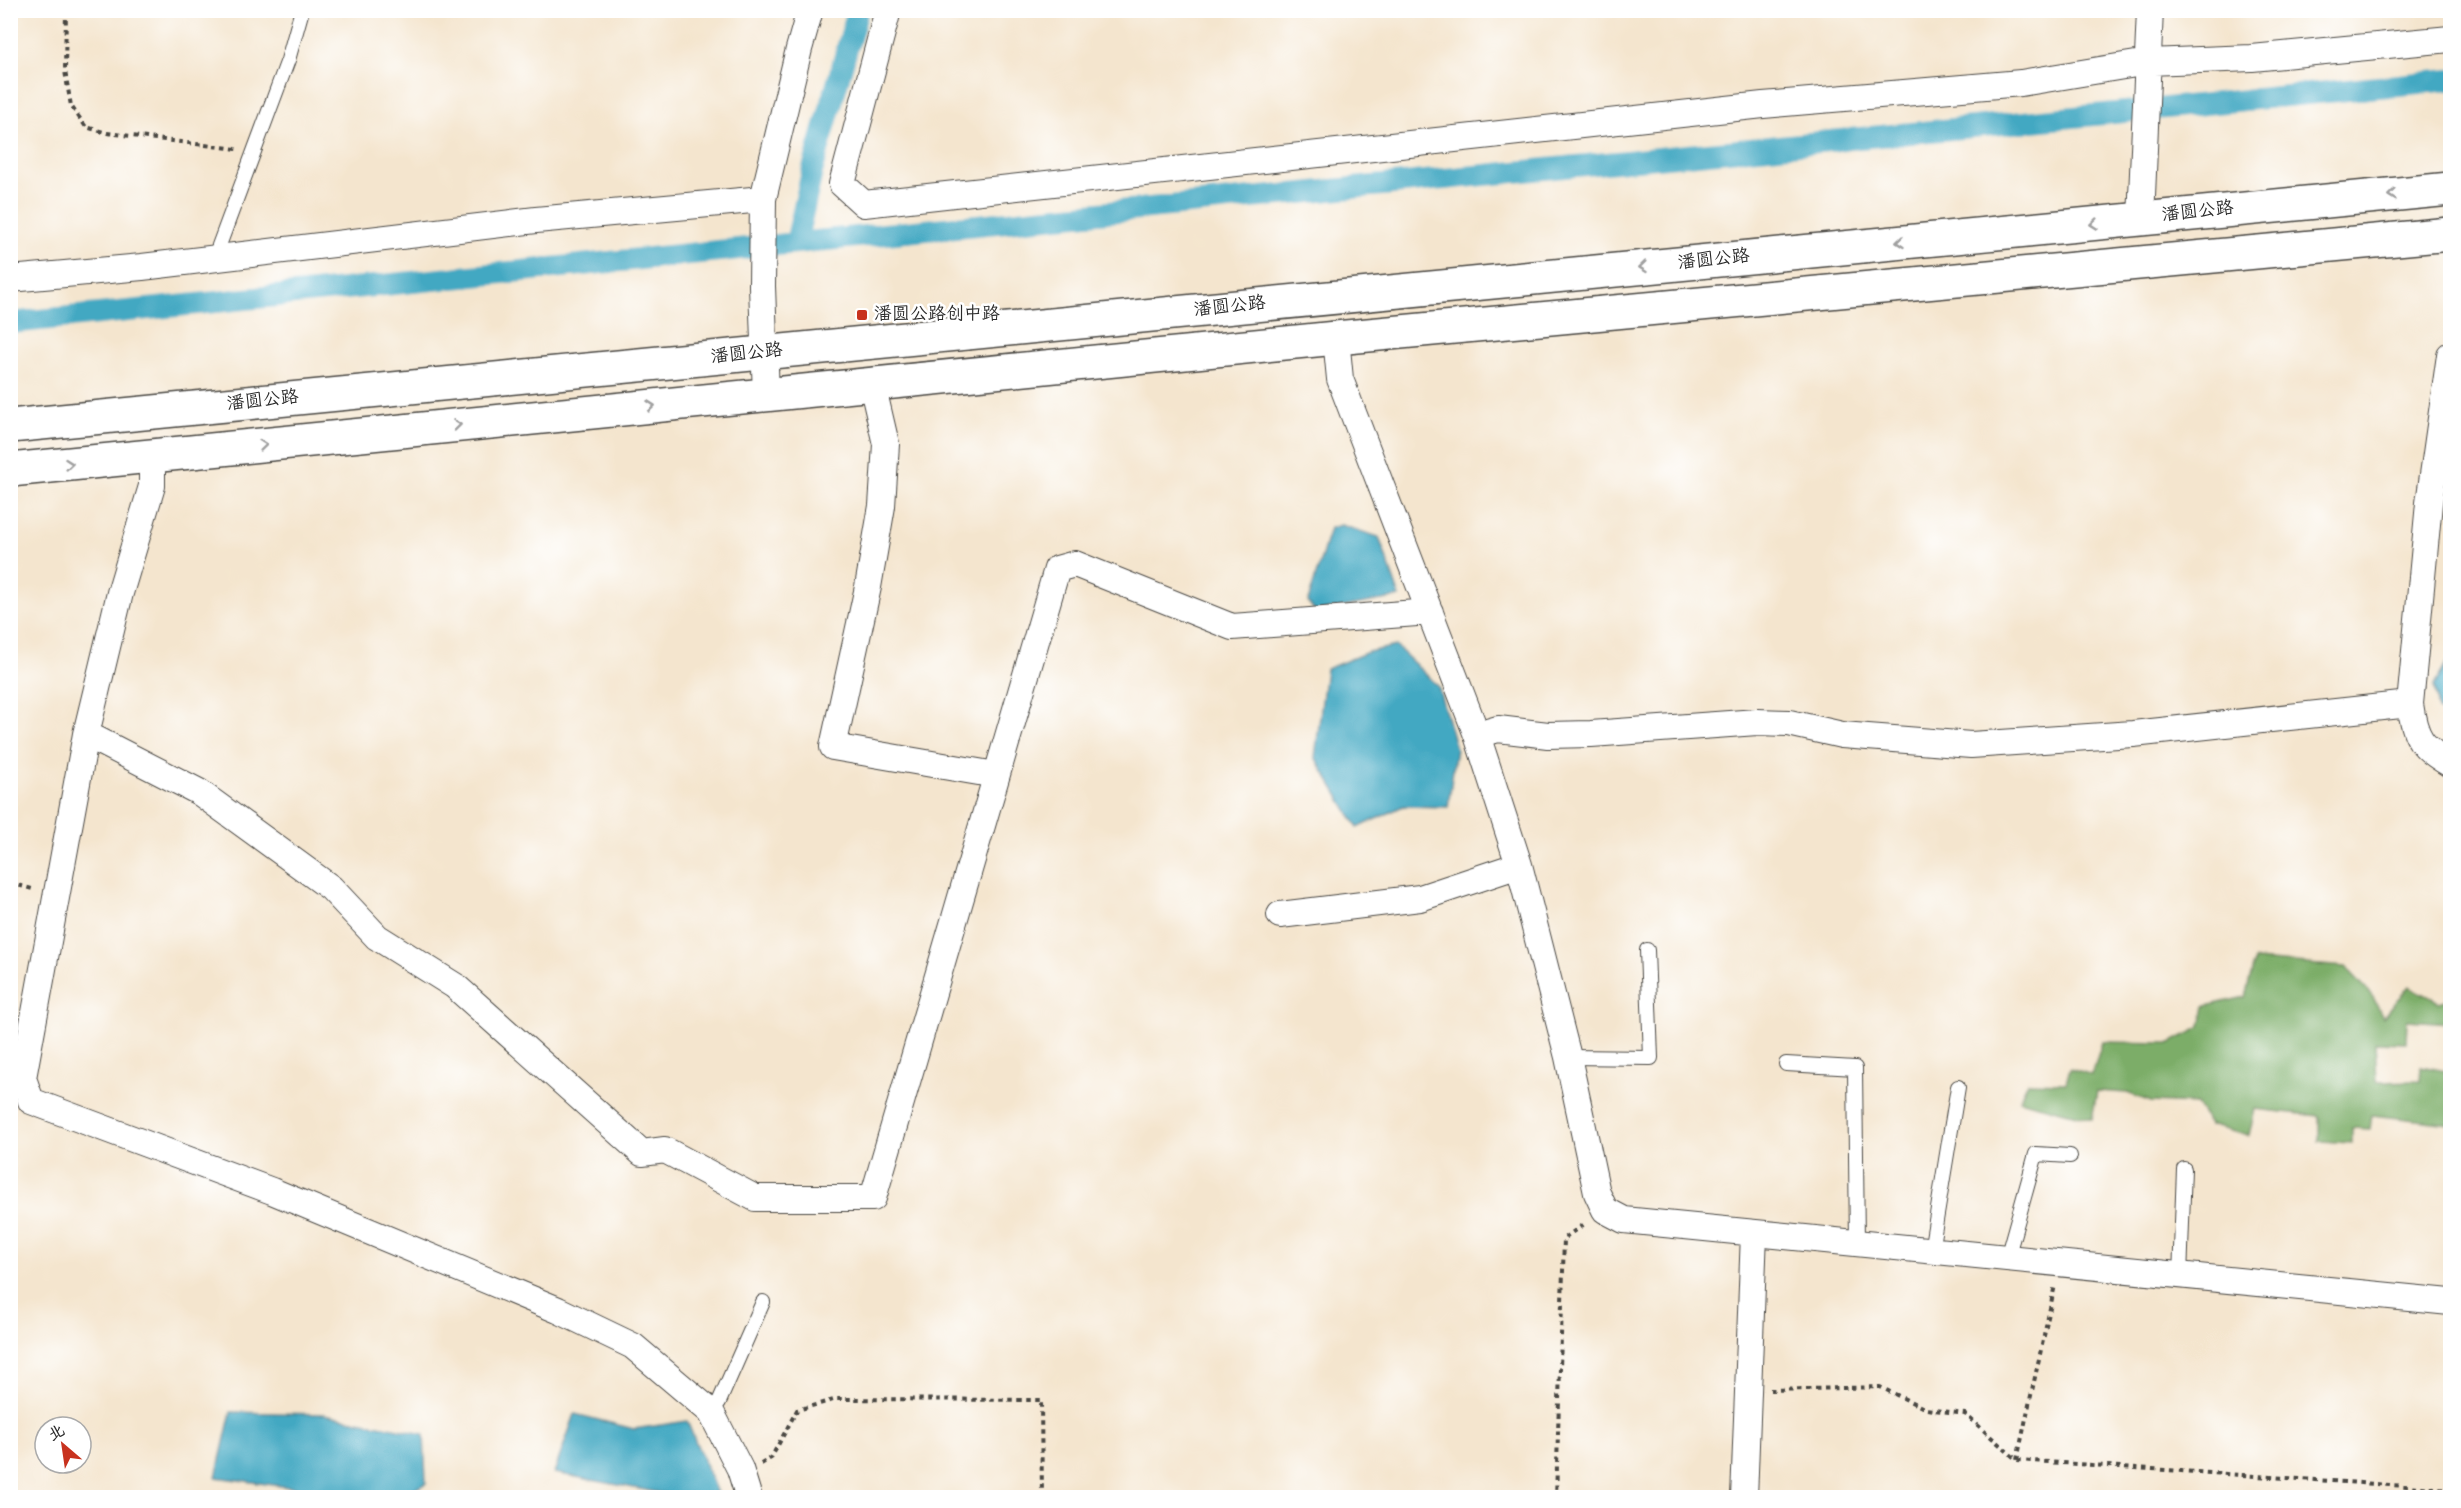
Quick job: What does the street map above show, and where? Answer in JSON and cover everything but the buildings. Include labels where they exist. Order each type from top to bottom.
[{"type":"main road","name":"潘圆公路","points":[[10,426],[2451,189]]},
{"type":"main road","points":[[10,470],[1336,338],[2451,234]]},
{"type":"street","points":[[766,395],[762,286],[764,199],[810,10]]},
{"type":"street","points":[[888,10],[842,184],[864,204],[1763,105],[2021,83],[2148,68],[2451,39]]},
{"type":"street","points":[[2141,219],[2150,10]]},
{"type":"street","points":[[10,279],[214,259],[536,220],[764,199]]},
{"type":"street","points":[[1336,338],[1340,379],[1477,735],[1519,866],[1569,1057],[1597,1193],[1605,1210],[1624,1220],[2451,1302]]},
{"type":"street","points":[[2451,355],[2429,503],[2410,704],[2414,729],[2428,750],[2451,764]]},
{"type":"street","points":[[872,384],[886,444],[882,506],[868,587],[833,747],[996,776]]},
{"type":"street","points":[[152,456],[152,486],[120,593],[86,734],[17,1076],[31,1101],[272,1191],[558,1310],[633,1346],[711,1412],[740,1469],[749,1497]]},
{"type":"street","points":[[86,734],[199,792],[331,888],[377,937],[455,986],[642,1153],[665,1150],[755,1198],[873,1198],[1057,569],[1075,564],[1232,627],[1430,612]]},
{"type":"street","points":[[1477,735],[1498,729],[1548,735],[1591,734],[1757,722],[1789,723],[1842,735],[1971,745],[2133,734],[2410,704]]},
{"type":"street","points":[[1280,915],[1420,898],[1519,866]]},
{"type":"street","points":[[1744,1497],[1754,1233]]},
{"type":"lane","points":[[214,259],[288,60],[302,10]]},
{"type":"lane","points":[[1569,1057],[1651,1058],[1647,950]]},
{"type":"lane","points":[[1786,1064],[1855,1068],[1857,1244]]},
{"type":"lane","points":[[1931,1251],[1958,1087]]},
{"type":"lane","points":[[2007,1258],[2036,1154],[2070,1156]]},
{"type":"lane","points":[[2180,1276],[2184,1169]]},
{"type":"lane","points":[[711,1412],[719,1402],[763,1302]]},
{"type":"path","points":[[10,19],[12,10]]},
{"type":"path","points":[[66,10],[65,71],[71,106],[86,128],[107,133],[162,138],[254,152]]},
{"type":"path","points":[[1556,1497],[1564,1238],[1605,1210]]},
{"type":"path","points":[[2017,1460],[2060,1264]]},
{"type":"path","points":[[1748,1390],[1880,1387],[1926,1409],[1965,1414],[2017,1460],[2451,1489]]},
{"type":"path","points":[[740,1469],[759,1465],[771,1458],[796,1410],[837,1399],[1041,1400],[1042,1497]]},
{"type":"green space","points":[[2255,960],[2346,967],[2372,995],[2383,1017],[2409,986],[2439,1002],[2450,999],[2450,1023],[2407,1020],[2406,1043],[2375,1042],[2377,1082],[2420,1081],[2421,1066],[2445,1071],[2450,1062],[2450,1124],[2372,1115],[2370,1129],[2352,1128],[2352,1143],[2319,1141],[2319,1116],[2255,1109],[2249,1136],[2209,1125],[2196,1104],[2151,1102],[2127,1093],[2097,1091],[2092,1119],[2019,1100],[2028,1082],[2066,1083],[2070,1068],[2092,1075],[2102,1042],[2171,1043],[2201,1027],[2205,1006],[2245,997]]},
{"type":"water","points":[[1341,525],[1379,537],[1400,597],[1315,612],[1308,602],[1330,528]]},
{"type":"water","points":[[1396,646],[1438,686],[1456,748],[1448,807],[1403,806],[1358,828],[1315,757],[1326,669],[1368,652]]},
{"type":"water","points":[[2447,663],[2450,663],[2450,715],[2438,710],[2434,686]]},
{"type":"water","points":[[231,1412],[324,1414],[424,1434],[426,1483],[401,1497],[369,1498],[216,1477]]},
{"type":"water","points":[[575,1414],[634,1429],[687,1421],[717,1493],[682,1497],[554,1473]]},
{"type":"waterway","points":[[796,243],[812,172],[858,10]]},
{"type":"waterway","points":[[10,323],[885,234],[2450,80]]},
{"type":"place","name":"潘圆公路创中路","points":[[862,315]]}]
